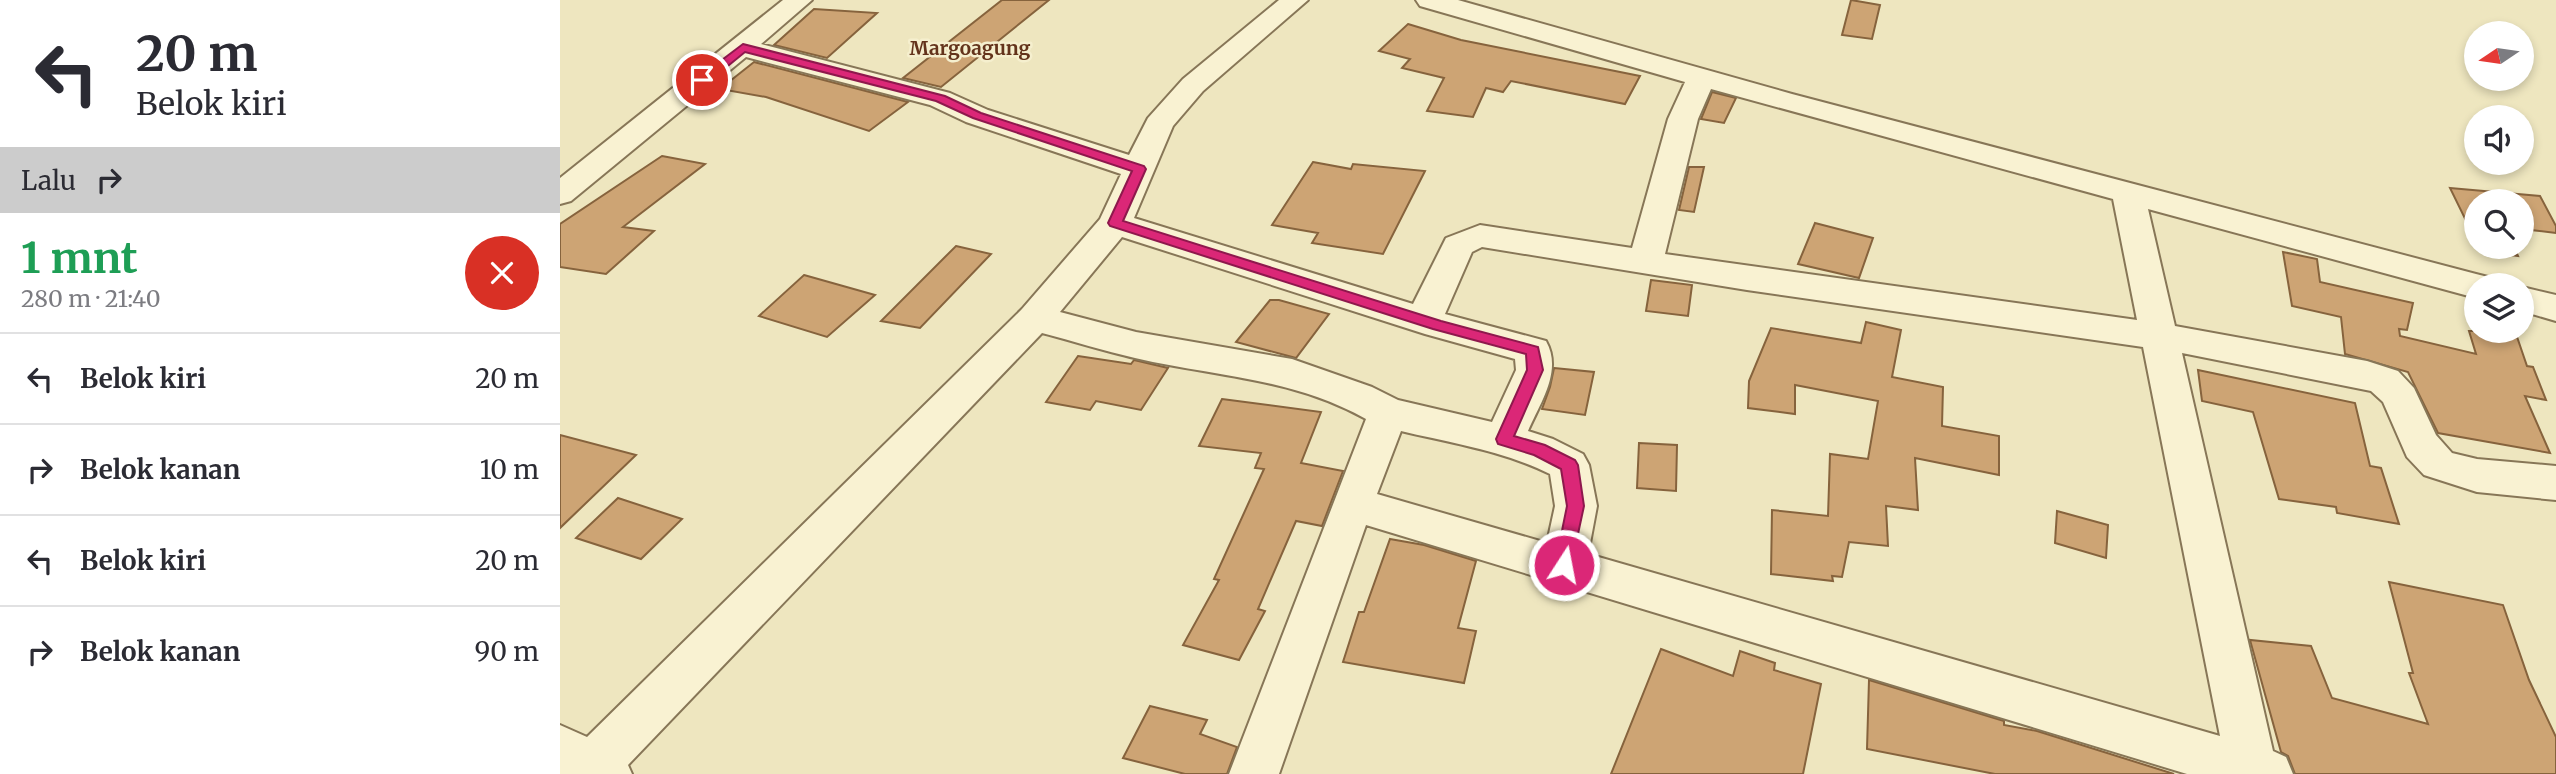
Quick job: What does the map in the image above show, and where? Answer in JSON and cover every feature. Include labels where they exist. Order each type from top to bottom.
[{"type":"street","points":[[560,194],[799,0]]},
{"type":"street","points":[[586,763],[1035,317],[1115,223],[1159,124],[1172,108],[1194,85],[1295,0]]},
{"type":"street","points":[[1429,0],[1702,77],[2464,283]]},
{"type":"street","points":[[743,48],[940,99],[977,116],[1139,169]]},
{"type":"street","points":[[1646,262],[1683,119],[1702,77]]},
{"type":"street","points":[[1352,505],[2260,771],[2128,191]]},
{"type":"street","points":[[1115,223],[1533,351],[1535,370],[1504,439]]},
{"type":"street","points":[[1424,319],[1458,246],[1475,237],[2160,336],[2383,381],[2396,391],[2416,437],[2438,464],[2470,473],[2556,483]]},
{"type":"street","points":[[2534,302],[2556,308]]},
{"type":"street","points":[[1035,317],[1136,345],[1292,373],[1358,397],[1388,413],[1504,439],[1539,450],[1569,465],[1576,506],[1564,565]]},
{"type":"street","points":[[1254,774],[1388,413]]},
{"type":"building","points":[[1002,0],[1049,0],[941,87],[903,78]]},
{"type":"building","points":[[1851,0],[1880,5],[1872,39],[1842,35]]},
{"type":"building","points":[[814,9],[877,13],[827,58],[774,45]]},
{"type":"building","points":[[1408,24],[1461,40],[1640,76],[1625,104],[1511,81],[1503,92],[1486,88],[1473,117],[1427,111],[1444,78],[1402,68],[1410,59],[1379,51]]},
{"type":"building","points":[[754,62],[908,102],[869,131],[766,97],[720,89]]},
{"type":"building","points":[[1712,92],[1736,98],[1724,123],[1701,119]]},
{"type":"building","points":[[662,156],[705,164],[623,227],[654,231],[606,274],[560,267],[560,224]]},
{"type":"building","points":[[1313,162],[1351,169],[1353,164],[1425,171],[1383,254],[1312,243],[1318,233],[1272,225]]},
{"type":"building","points":[[1689,167],[1704,167],[1694,212],[1679,210]]},
{"type":"building","points":[[2450,188],[2464,189],[2464,217]]},
{"type":"building","points":[[2534,195],[2540,196],[2556,226],[2556,233],[2534,230]]},
{"type":"building","points":[[1815,223],[1873,238],[1859,278],[1798,264]]},
{"type":"building","points":[[956,246],[991,254],[920,328],[881,321]]},
{"type":"building","points":[[2283,252],[2317,259],[2320,282],[2413,303],[2407,330],[2399,329],[2400,336],[2476,354],[2473,343],[2519,343],[2527,366],[2533,367],[2546,400],[2525,396],[2550,453],[2438,433],[2408,372],[2345,354],[2341,317],[2292,306]]},
{"type":"building","points":[[804,275],[875,295],[827,337],[759,316]]},
{"type":"building","points":[[1651,280],[1692,285],[1688,316],[1646,311]]},
{"type":"building","points":[[1270,300],[1329,314],[1296,358],[1236,342]]},
{"type":"building","points":[[1866,322],[1901,330],[1892,377],[1943,387],[1942,426],[1999,436],[1999,475],[1915,458],[1918,510],[1886,506],[1888,546],[1849,542],[1842,577],[1832,576],[1833,581],[1771,574],[1772,510],[1828,516],[1830,454],[1868,459],[1878,401],[1795,385],[1795,414],[1748,408],[1749,381],[1771,328],[1861,343]]},
{"type":"building","points":[[1078,356],[1131,364],[1134,360],[1168,368],[1141,410],[1096,401],[1090,410],[1046,402]]},
{"type":"building","points":[[1554,368],[1594,372],[1585,415],[1542,409]]},
{"type":"building","points":[[2198,370],[2355,403],[2370,466],[2381,468],[2399,524],[2337,513],[2336,507],[2279,499],[2253,412],[2202,401]]},
{"type":"building","points":[[1222,399],[1321,412],[1301,463],[1343,471],[1322,526],[1296,521],[1258,609],[1265,611],[1239,660],[1183,645],[1219,580],[1214,579],[1264,469],[1255,468],[1261,453],[1199,446]]},
{"type":"building","points":[[560,435],[636,455],[560,528]]},
{"type":"building","points":[[1639,443],[1677,445],[1676,491],[1637,488]]},
{"type":"building","points":[[618,498],[682,519],[641,559],[576,538]]},
{"type":"building","points":[[2057,511],[2108,525],[2106,558],[2055,543]]},
{"type":"building","points":[[1390,539],[1424,545],[1476,561],[1458,628],[1476,631],[1464,683],[1343,662],[1359,612],[1364,612]]},
{"type":"building","points":[[2389,582],[2503,605],[2529,680],[2556,737],[2556,774],[2295,774],[2288,756],[2281,752],[2250,640],[2311,646],[2332,698],[2428,724],[2409,673],[2413,673]]},
{"type":"building","points":[[1661,649],[1733,676],[1740,651],[1775,663],[1774,670],[1821,684],[1803,774],[1611,774]]},
{"type":"building","points":[[1869,680],[2004,721],[2004,725],[2037,731],[2174,774],[1995,774],[1867,749]]},
{"type":"building","points":[[1150,706],[1207,720],[1200,734],[1237,747],[1227,774],[1185,774],[1123,758]]},
{"type":"district","name":"Margoagung","points":[[970,48]]},
{"type":"route","points":[[702,80],[743,48],[940,99],[977,116],[1139,169],[1115,223],[1424,319],[1438,326],[1533,351],[1535,370],[1504,439],[1539,450],[1569,465],[1576,506],[1564,565]]}]
